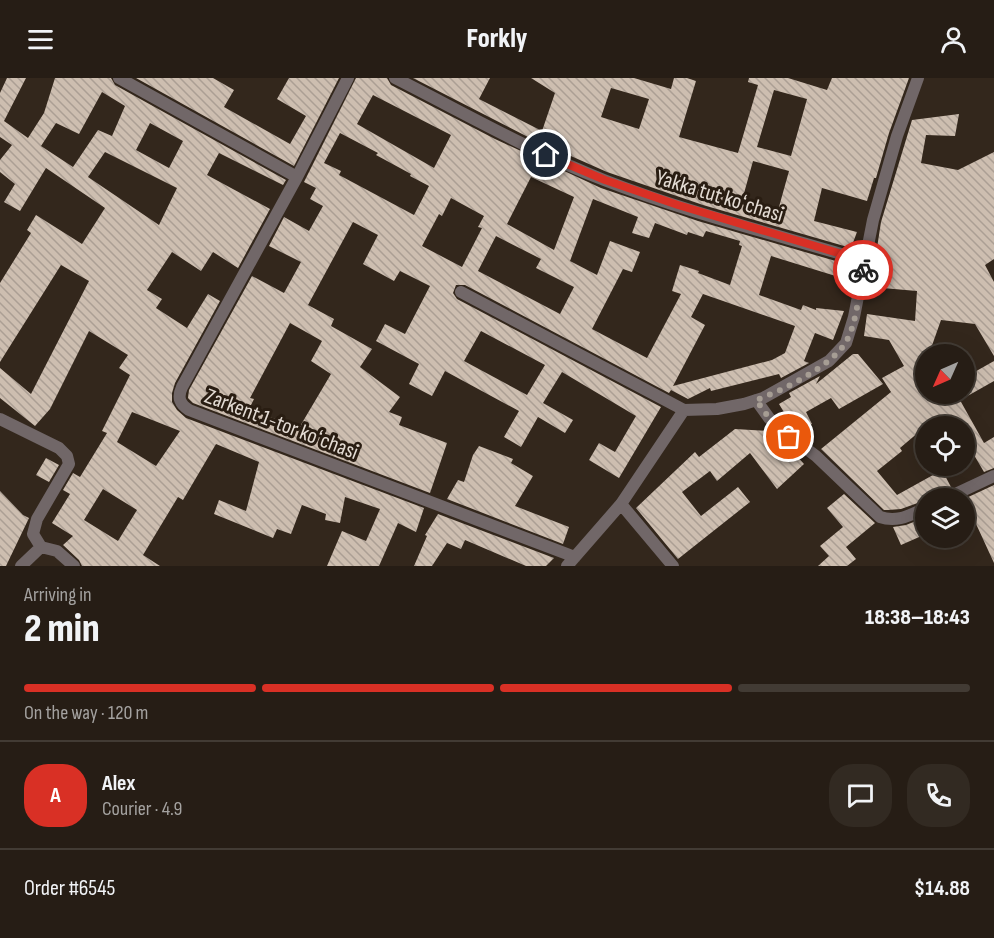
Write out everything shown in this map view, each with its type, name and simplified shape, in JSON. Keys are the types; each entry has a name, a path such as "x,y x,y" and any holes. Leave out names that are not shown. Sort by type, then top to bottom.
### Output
{"street":[{"path":"119,78 297,177 348,78"},
{"name":"Yakka tut koʻchasi","path":"395,78 546,155 605,180 678,205 865,261"},
{"path":"461,292 684,410 717,409 756,400 798,380 829,361 846,343 854,316 873,220 897,136 918,78"},
{"name":"Zarkent 1-tor koʻchasi","path":"297,177 182,387 179,394 182,405 189,410 571,562"},
{"path":"756,400 780,429 816,456 880,517 890,520 902,519 915,513"},
{"path":"571,562 621,504 684,410"},
{"path":"0,419 60,448 67,456 69,464 64,475 33,528 35,539 41,547 57,551 74,566"},
{"path":"968,488 994,476"},
{"path":"621,504 673,566"},
{"path":"21,566 41,547"}],"building":[{"path":"7,78 26,78 4,121 28,138 44,113 55,78 111,78 115,85 286,180 283,185 219,153 207,175 270,209 238,268 213,252 201,271 172,252 147,290 162,299 156,308 187,328 208,294 220,301 175,383 172,402 186,418 424,508 416,532 398,523 379,566 327,566 342,531 366,541 380,509 345,497 340,523 325,520 326,514 302,505 291,534 277,529 273,538 214,514 219,500 246,511 259,462 216,444 183,500 178,497 143,555 160,566 82,566 79,560 63,545 73,536 52,523 70,494 63,490 73,473 80,477 107,433 102,431 130,375 119,368 128,355 89,331 50,409 35,426 0,398 0,368 31,394 89,281 61,265 0,362 0,283 31,233 27,230 36,215 82,244 105,208 46,168 20,211 4,202 15,184 0,172 0,160 12,145 0,137 0,93","holes":["102,92 125,106 112,136 98,130 73,167 41,146 56,123 79,134","150,123 183,141 169,168 136,150","105,152 177,188 159,225 88,177","132,412 180,431 156,466 117,442","103,489 137,510 118,541 84,520"]},
{"path":"136,78 213,78 234,90 224,107 290,144 306,116 277,99 289,78 339,78 294,166"},
{"path":"356,78 387,78 391,85 495,139 601,188 698,221 846,264 842,278 771,256 759,295 801,310 803,305 816,310 816,308 844,311 833,340 815,333 804,361 809,363 781,378 779,374 711,391 710,388 688,399 671,390 669,393 465,285 456,285 453,293 457,299 661,407 619,478 589,460 599,443 615,452 636,416 562,372 543,403 573,420 565,433 538,417 521,447 504,437 519,411 445,371 432,396 409,384 419,364 376,341 385,324 405,334 430,286 400,271 394,281 363,264 378,235 353,222 308,305 334,319 331,326 372,349 360,367 400,397 389,412 402,417 399,425 447,443 430,493 193,403 188,398 189,390 252,276 284,293 301,262 269,246 284,217 309,231 323,206 310,199 316,188 304,182","holes":["373,95 451,135 434,168 357,124","340,133 378,153 376,155 429,186 414,215 339,175 341,171 324,163","531,177 574,197 554,250 507,224","451,198 484,216 478,227 482,228 462,267 422,246 439,214 442,216","593,199 638,217 632,233 649,238 655,223 687,235 688,232 703,237 706,231 740,241 739,245 742,246 730,285 680,265 672,291 681,294 647,358 592,329 623,269 632,272 640,252 610,241 597,275 570,261","496,236 541,259 536,268 574,287 560,314 478,271","703,294 795,326 785,353 772,360 673,386 705,325 691,317","290,323 322,341 311,361 331,374 299,428 249,409 254,399 250,398","481,331 545,365 527,395 464,361"]},
{"path":"413,78 490,78 479,99 542,131 555,93 531,78 634,78 671,89 674,78 687,78 696,81 679,137 738,153 758,85 748,82 749,78 788,78 827,90 832,78 909,78 867,201 822,188 814,221 857,232 851,248 703,205 607,172 528,137","holes":["611,88 649,99 639,129 601,117","774,90 807,99 791,156 757,147","753,161 789,171 777,214 741,204"]},
{"path":"959,114 955,136 926,135 921,163 958,170 994,152 994,259 985,265 994,282 994,356 975,324 941,320 933,344 915,344 915,404 962,404 969,416 915,416 915,435 900,448 902,451 877,471 897,495 931,476 945,476 951,487 915,488 915,504 901,509 884,510 821,449 891,392 882,378 904,366 889,340 864,336 867,314 915,321 917,291 871,287 881,222 912,120"},
{"path":"853,354 858,354 883,384 839,409 831,398 806,412 812,424 798,432 779,404 791,397 789,393 820,376 816,384"},
{"path":"994,361 994,381 975,392 975,372"},
{"path":"975,427 984,443 994,437 994,468 984,472 975,457"},
{"path":"735,429 770,431 785,443 804,464 777,489 750,453 717,481 710,471 682,492 701,516 738,487 750,502 678,559 636,508 695,452 699,457"},
{"path":"479,446 513,459 511,463 533,476 515,506 569,527 563,544 447,499 458,480 464,482 473,455"},
{"path":"46,458 59,465 49,482 36,475"},
{"path":"994,485 994,563 975,522 975,494"},
{"path":"0,491 23,515 29,518 6,566 0,566"},
{"path":"844,494 875,523 846,547 856,559 847,566 818,566 829,556 820,546 843,527 827,508"},
{"path":"438,514 554,558 546,566 526,566 465,540 461,549 447,543 432,566 414,566 427,536 425,535"},
{"path":"915,521 915,539 901,545 893,527"}],"way so far":[{"path":"789,437 769,418 756,400 798,380 829,361 846,343 863,270"}],"route":[{"path":"546,155 605,180 678,205 865,261 863,270"}]}
